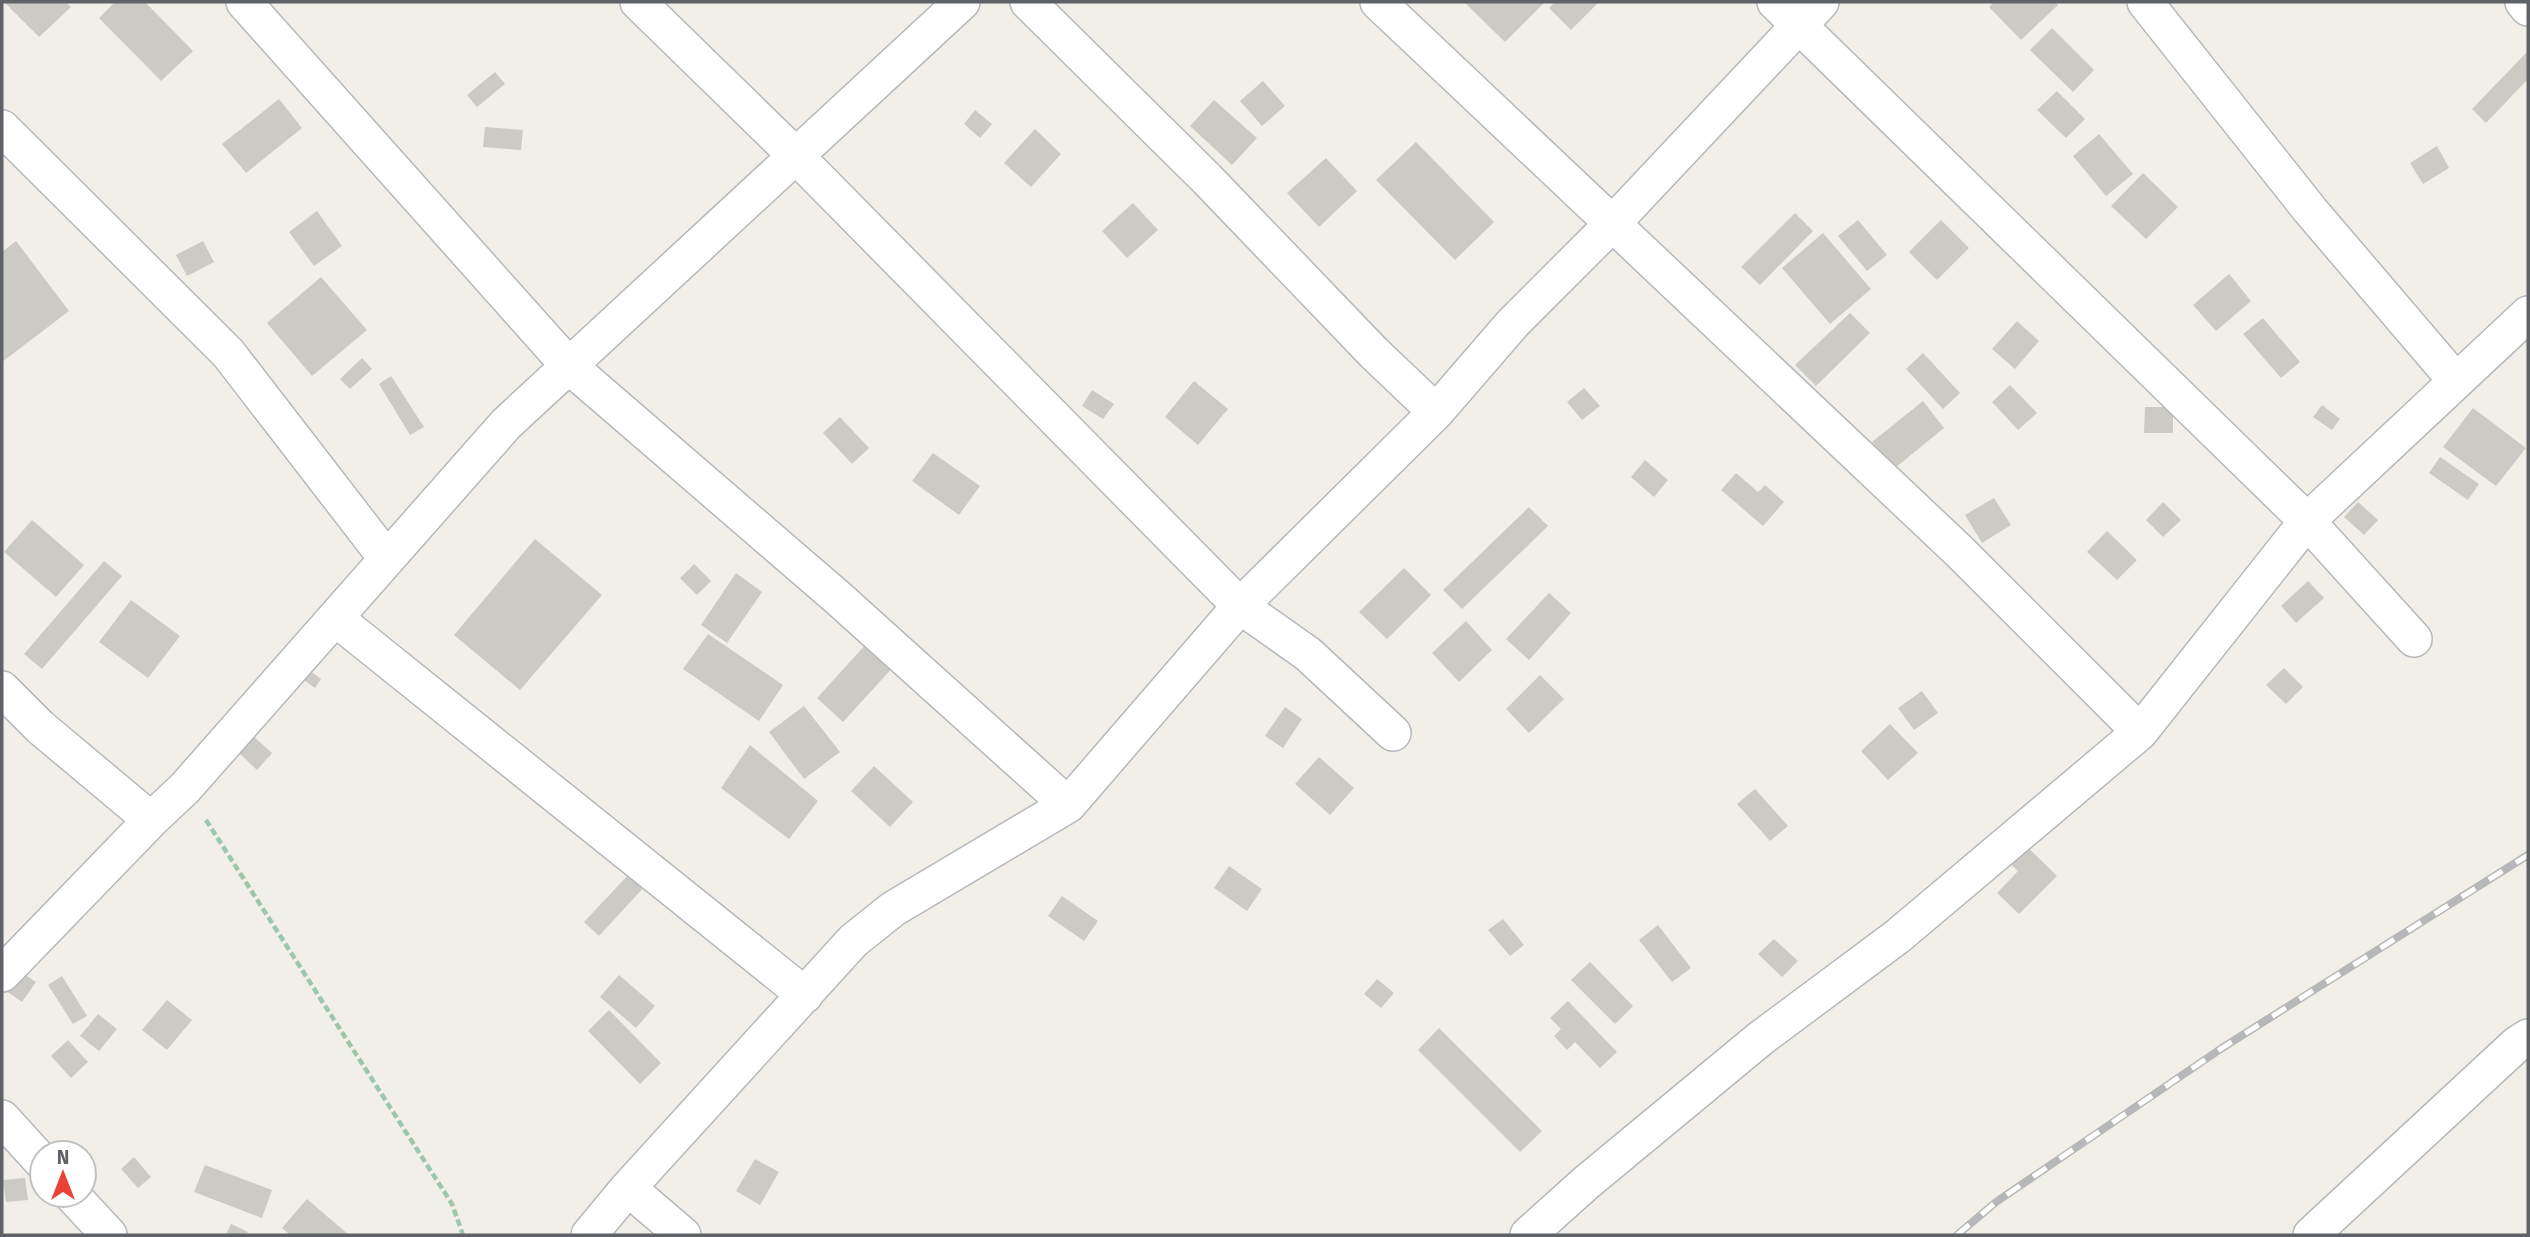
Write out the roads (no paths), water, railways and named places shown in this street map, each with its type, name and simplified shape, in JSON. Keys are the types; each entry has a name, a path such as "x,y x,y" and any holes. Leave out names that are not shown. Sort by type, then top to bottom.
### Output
{"street":[{"path":"244,2 569,366 837,597 1068,805"},
{"path":"638,2 796,156 1240,606 1308,654 1393,733"},
{"path":"2,974 185,788 506,424 962,2"},
{"path":"1028,2 1198,169 1374,353 1436,412"},
{"path":"1378,2 1960,552 2140,732"},
{"path":"2145,2 2310,210 2456,381"},
{"path":"2523,2 2528,8"},
{"path":"589,1235 628,1188 853,941 893,909 1068,805 1240,606 1436,412 1513,323 1612,224 1797,10 2307,521 2414,639"},
{"path":"2,128 228,353 387,559"},
{"path":"1528,1235 1587,1182 1761,1038 1898,936 2140,732 2307,521 2528,314"},
{"path":"335,618 805,995"},
{"path":"2,689 40,727 151,820"},
{"path":"2311,1235 2517,1044 2528,1037"},
{"path":"2,1118 28,1147"},
{"path":"628,1188 683,1235"},
{"path":"85,1209 109,1235"}],"railway":[{"path":"1957,1235 1996,1202 2222,1048 2528,855"}]}
